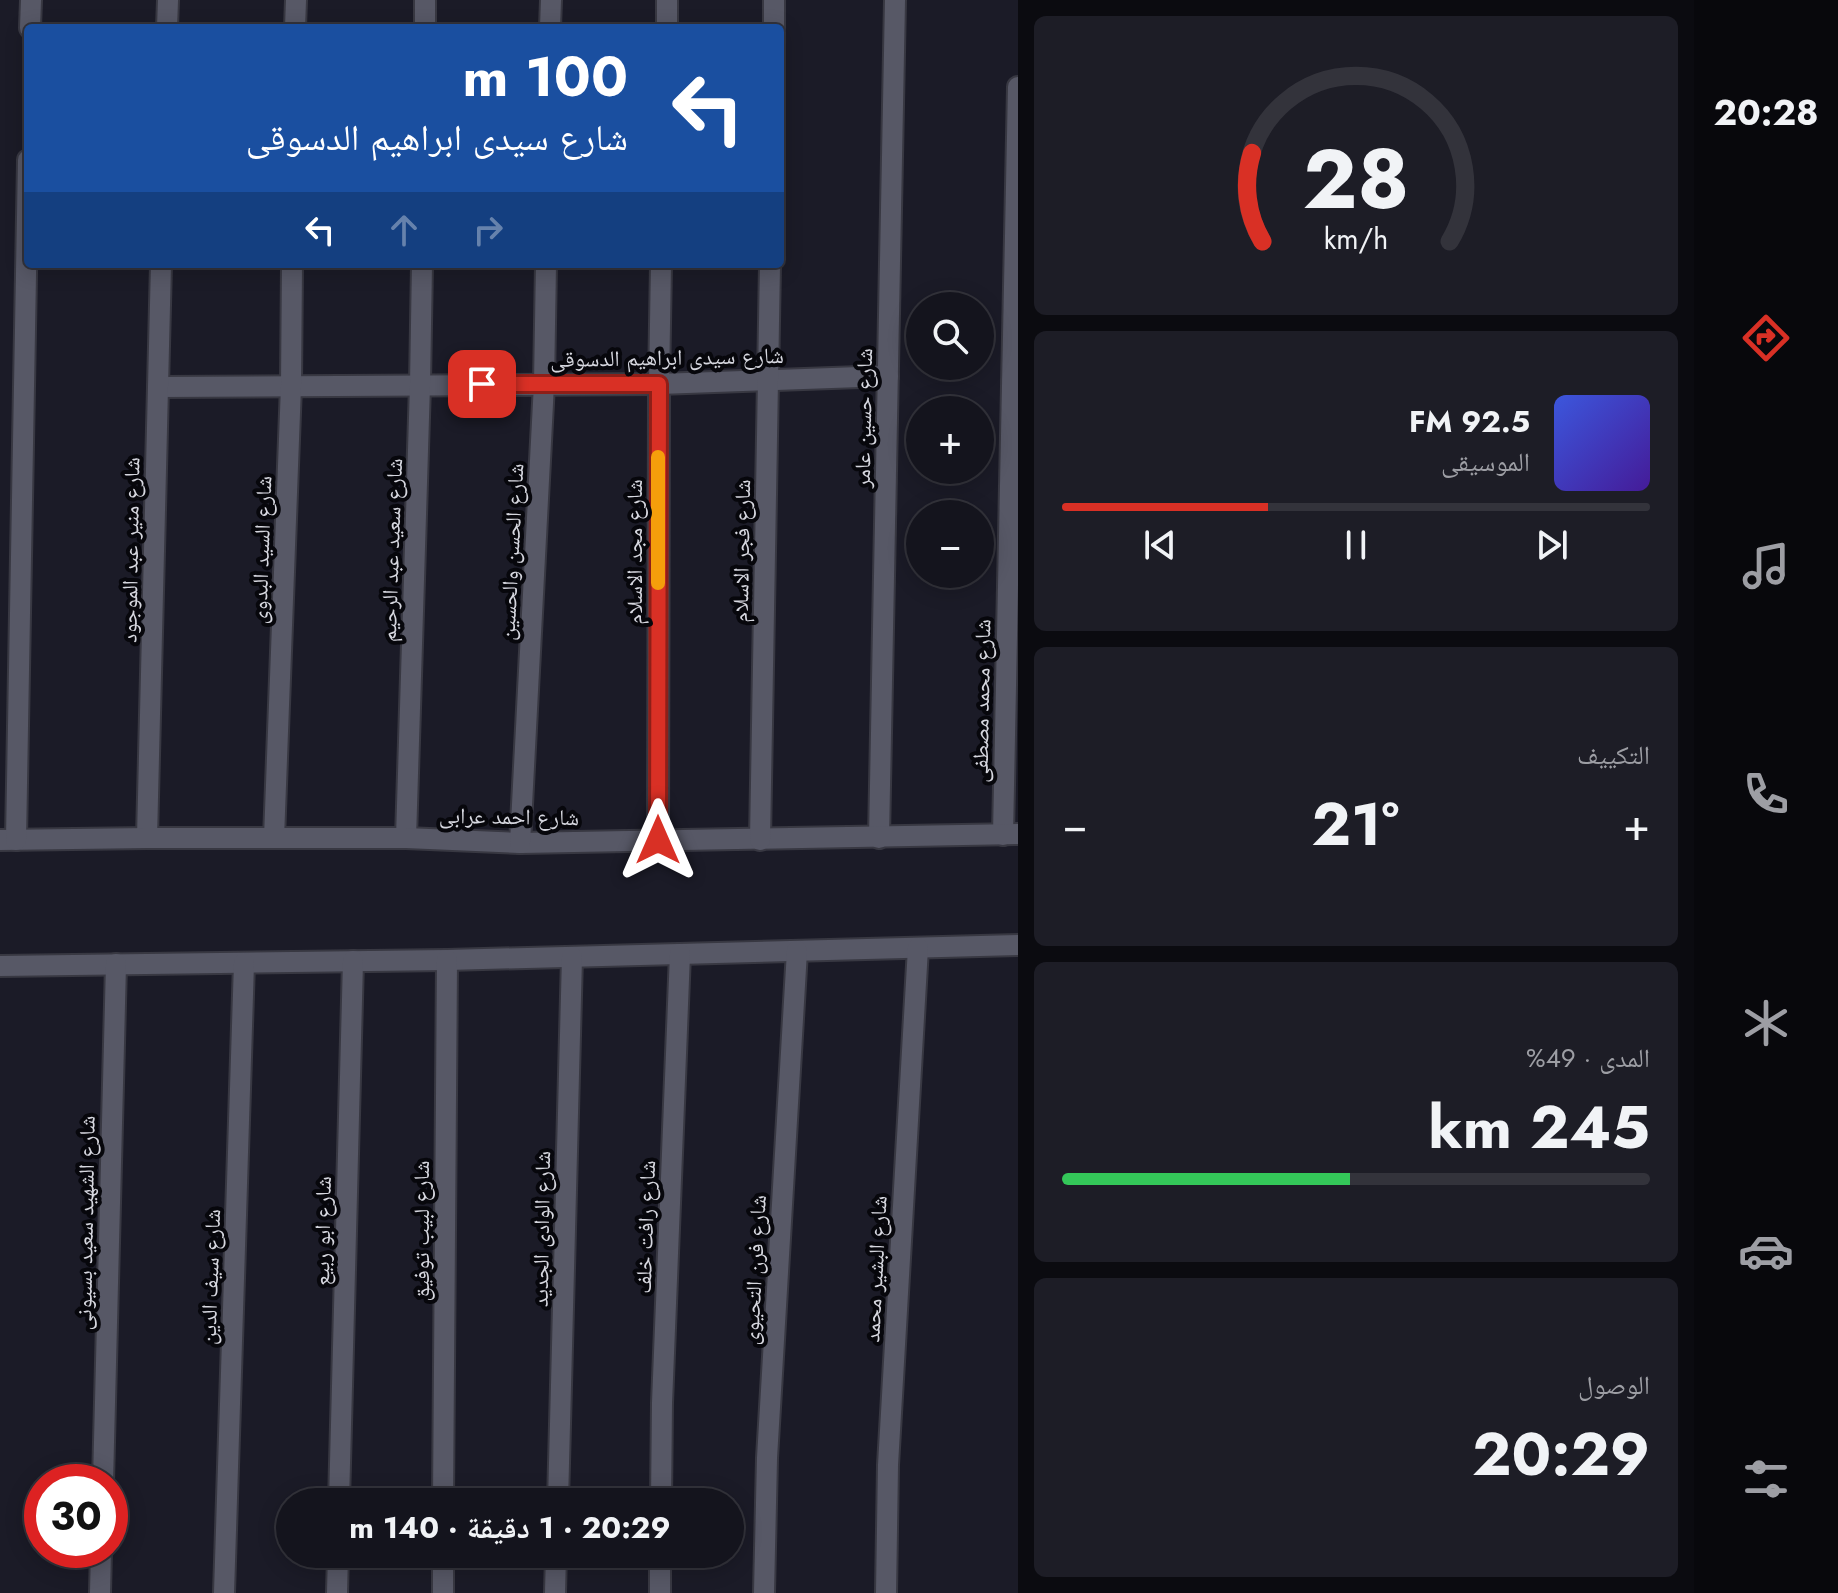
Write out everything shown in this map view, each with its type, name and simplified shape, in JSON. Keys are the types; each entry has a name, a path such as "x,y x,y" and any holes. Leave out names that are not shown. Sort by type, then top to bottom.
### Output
{"street":[{"path":"30,24 31,0"},
{"path":"167,24 168,0"},
{"path":"295,24 296,0"},
{"path":"425,0 425,24"},
{"path":"550,24 551,0"},
{"path":"667,0 667,24"},
{"path":"774,0 774,24"},
{"name":"شارع حسين عامر","path":"879,838 895,0"},
{"name":"شارع محمد مصطفى","path":"1010,835 1018,87"},
{"path":"8,840 10,640 24,267"},
{"name":"شارع منير عبد الموجود","path":"147,838 161,268"},
{"name":"شارع السيد البدوى","path":"274,838 291,386 292,268"},
{"name":"شارع سعيد عبد الرحيم","path":"406,838 422,268"},
{"name":"شارع الحسن والحسين","path":"520,843 544,384 546,268"},
{"name":"شارع مجد الاسلام","path":"658,840 661,268"},
{"name":"شارع فجر الاسلام","path":"760,840 770,268"},
{"name":"شارع سيدى ابراهيم الدسوقى","path":"158,387 659,384 888,376"},
{"name":"شارع احمد عرابى","path":"8,840 406,838 520,843 1010,835"},
{"path":"0,966 447,960 1018,945"},
{"name":"شارع البشير محمد","path":"886,1593 888,1465 918,948"},
{"name":"شارع فرن التحيوى","path":"764,1593 767,1458 797,951"},
{"name":"شارع رافت خلف","path":"661,1488 680,954"},
{"name":"شارع الوادى الجديد","path":"558,1488 572,957"},
{"name":"شارع لبيب توفيق","path":"443,1488 447,960"},
{"name":"شارع ابو ربيع","path":"339,1488 353,961"},
{"name":"شارع سيف الدين","path":"224,1593 244,963"},
{"name":"شارع الشهيد سعيد بسيونى","path":"103,1464 116,964"},
{"path":"100,1593 101,1568"},
{"path":"337,1593 338,1568"},
{"path":"443,1568 443,1593"},
{"path":"555,1593 556,1568"},
{"path":"660,1568 660,1593"}],"slow traffic":[{"path":"658,457 658,583"}],"route":[{"path":"482,384 659,384 658,840"}]}
